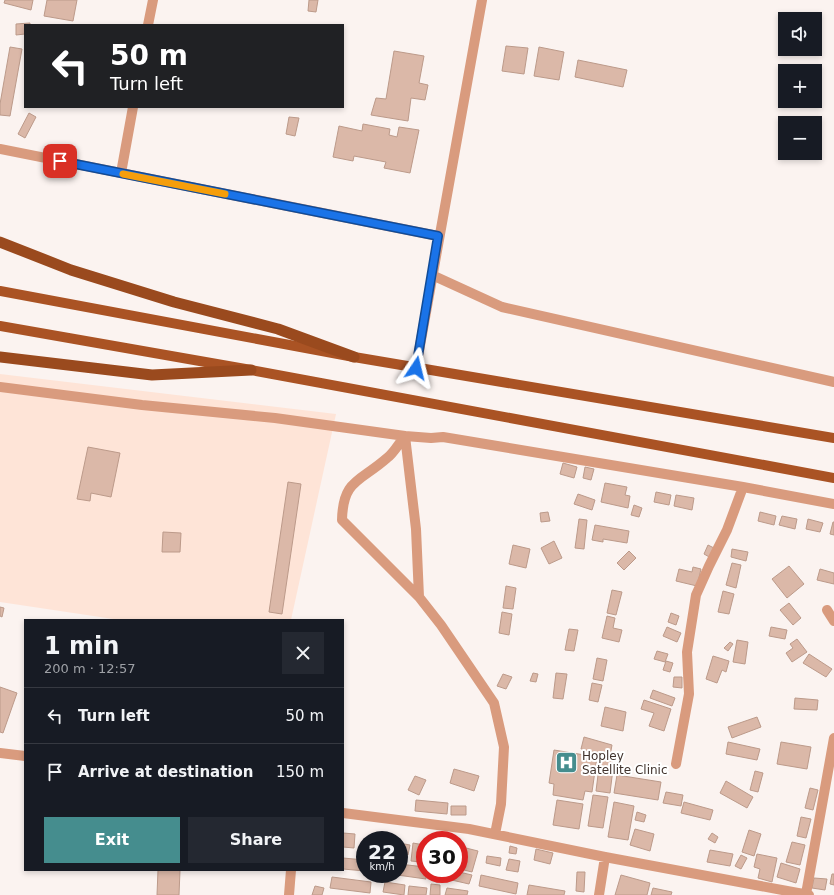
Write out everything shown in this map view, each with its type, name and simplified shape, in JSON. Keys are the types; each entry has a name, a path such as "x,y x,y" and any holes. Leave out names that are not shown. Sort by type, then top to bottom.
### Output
{"highway":[{"path":"0,242 71,270 174,302 278,328 354,357"},
{"path":"0,357 152,375 251,370"}],"main road":[{"path":"0,291 416,368 834,438"},
{"path":"0,326 251,370 834,478"}],"street":[{"path":"148,24 153,0"},
{"path":"416,368 438,236 482,0"},
{"path":"121,173 133,108"},
{"path":"0,150 438,236"},
{"path":"432,275 502,306 834,382"},
{"path":"0,387 142,405 275,418 405,436 443,437 743,487 834,504"},
{"path":"405,436 388,458 364,475 347,491 342,503 342,520 419,597 441,624 494,703 504,747 501,804 495,834"},
{"path":"405,436 416,529 419,597"},
{"path":"676,764 690,694 687,652 696,595 727,530 743,487"},
{"path":"827,610 834,621"},
{"path":"344,813 469,829 604,857 807,895 834,738"},
{"path":"0,754 24,756"},
{"path":"599,895 604,857"},
{"path":"288,895 291,871"}],"shaded area":[{"path":"0,374 336,414 291,619 113,619 0,602"}],"building":[{"path":"5,0 33,0 31,10 4,3"},
{"path":"47,0 77,0 73,21 44,16"},
{"path":"309,0 318,0 316,12 308,11"},
{"path":"30,23 24,24 24,34 16,35 16,24"},
{"path":"506,46 528,48 524,74 502,71"},
{"path":"10,47 22,49 10,116 0,115 0,104"},
{"path":"539,47 564,52 559,80 534,76"},
{"path":"394,51 424,56 419,83 428,85 425,100 411,98 408,121 371,115 376,98 386,99"},
{"path":"578,60 627,70 623,87 575,77"},
{"path":"29,113 36,117 25,138 18,134"},
{"path":"289,117 299,118 295,136 286,134"},
{"path":"363,124 390,129 389,135 397,137 399,127 419,130 410,173 384,168 386,162 354,156 353,161 333,157 339,126 362,131"},
{"path":"88,447 120,453 111,497 91,493 90,501 77,499"},
{"path":"563,463 577,467 574,478 560,474"},
{"path":"585,467 594,469 591,480 583,478"},
{"path":"288,482 301,484 282,614 269,612"},
{"path":"605,483 627,487 625,495 630,496 628,508 601,502"},
{"path":"656,492 671,495 669,505 654,502"},
{"path":"578,494 595,500 592,510 574,504"},
{"path":"676,495 694,498 692,510 674,506"},
{"path":"634,505 642,508 639,517 631,515"},
{"path":"548,512 550,521 541,522 540,513"},
{"path":"760,512 776,516 774,525 758,521"},
{"path":"782,516 797,519 795,529 779,525"},
{"path":"579,519 587,520 584,549 575,548"},
{"path":"808,519 823,523 820,532 806,529"},
{"path":"834,522 834,535 830,534"},
{"path":"595,525 629,531 627,543 603,539 603,542 592,540"},
{"path":"163,532 181,533 180,552 162,552"},
{"path":"554,541 562,558 549,564 541,548"},
{"path":"513,545 530,549 526,568 509,564"},
{"path":"708,545 716,549 711,558 704,554"},
{"path":"732,549 748,552 746,561 731,557"},
{"path":"629,551 636,558 624,570 617,563"},
{"path":"732,563 741,565 736,588 726,585"},
{"path":"789,566 804,584 787,598 772,579"},
{"path":"693,567 701,569 697,586 676,581 679,569 692,572"},
{"path":"820,569 834,573 834,584 817,580"},
{"path":"506,586 516,588 513,609 503,608"},
{"path":"612,590 622,592 616,615 607,613"},
{"path":"723,591 734,594 729,614 718,612"},
{"path":"789,603 801,618 793,625 780,610"},
{"path":"0,607 4,608 2,617 0,616"},
{"path":"502,612 512,614 509,635 499,633"},
{"path":"671,613 679,616 676,625 668,622"},
{"path":"607,616 615,618 613,628 622,630 619,642 602,638"},
{"path":"667,627 681,633 677,642 663,636"},
{"path":"771,627 787,630 785,639 769,636"},
{"path":"569,629 578,630 574,651 565,650"},
{"path":"797,639 807,652 792,662 786,653 793,648 790,644"},
{"path":"737,640 748,642 745,664 733,662"},
{"path":"730,642 733,644 728,651 724,648"},
{"path":"657,651 668,654 665,662 654,659"},
{"path":"809,654 832,669 826,677 803,663"},
{"path":"713,656 729,661 726,672 722,670 717,683 706,679"},
{"path":"597,658 607,660 603,681 593,679"},
{"path":"666,661 673,663 670,672 663,670"},
{"path":"533,673 538,674 536,682 530,681"},
{"path":"556,673 567,674 563,699 553,698"},
{"path":"503,674 512,677 506,689 497,686"},
{"path":"674,677 682,677 682,688 673,687"},
{"path":"592,683 602,685 598,702 589,700"},
{"path":"0,687 17,693 3,733 0,732"},
{"path":"653,690 675,698 672,706 650,698"},
{"path":"795,698 818,700 817,710 794,709"},
{"path":"644,700 671,709 664,731 649,726 654,713 641,709"},
{"path":"605,707 626,712 623,731 601,726"},
{"path":"757,717 761,727 732,738 728,727"},
{"path":"584,737 612,745 610,756 581,749"},
{"path":"728,742 760,749 757,760 726,754"},
{"path":"781,742 811,747 807,769 777,764"},
{"path":"554,750 597,757 592,792 585,791 583,800 553,795 554,784 549,783"},
{"path":"600,759 614,761 610,793 596,791"},
{"path":"454,769 479,776 474,791 450,783"},
{"path":"755,771 763,773 758,792 750,790"},
{"path":"617,775 661,782 658,800 614,793"},
{"path":"415,776 426,780 419,795 408,790"},
{"path":"726,781 753,797 747,808 720,793"},
{"path":"810,788 818,790 813,810 805,808"},
{"path":"666,792 683,795 681,806 663,803"},
{"path":"593,795 608,797 603,828 588,826"},
{"path":"416,800 448,803 447,814 415,811"},
{"path":"557,800 583,804 579,829 553,825"},
{"path":"614,802 634,806 628,840 608,837"},
{"path":"684,802 713,810 710,820 681,813"},
{"path":"451,806 466,806 466,815 451,815"},
{"path":"637,812 646,815 644,822 635,820"},
{"path":"801,817 811,819 806,838 797,836"},
{"path":"635,829 654,834 650,851 630,845"},
{"path":"749,830 761,834 754,856 742,852"},
{"path":"344,833 355,834 354,848 344,847"},
{"path":"712,833 718,837 715,843 708,839"},
{"path":"792,842 805,845 800,865 786,862"},
{"path":"413,843 416,844 416,862 411,861"},
{"path":"408,845 410,845 408,855"},
{"path":"510,846 517,848 516,854 509,853"},
{"path":"468,848 478,851 472,872 468,871"},
{"path":"536,849 553,853 550,864 534,860"},
{"path":"710,850 733,854 730,866 707,862"},
{"path":"757,854 777,858 772,882 758,878 760,869 754,867"},
{"path":"741,855 747,858 741,869 735,866"},
{"path":"487,856 501,858 500,866 486,863"},
{"path":"344,858 356,859 356,870 344,869"},
{"path":"509,859 520,861 518,872 506,870"},
{"path":"781,863 800,869 796,883 777,877"},
{"path":"408,865 416,866 416,878 408,876"},
{"path":"158,871 180,871 179,895 157,895"},
{"path":"577,872 585,872 584,892 576,891"},
{"path":"468,874 472,875 469,884 465,883 468,883"},
{"path":"832,874 834,874 834,885 830,884"},
{"path":"481,875 518,883 516,894 479,886"},
{"path":"621,875 650,883 647,895 615,895"},
{"path":"332,877 356,880 356,883 371,883 370,893 330,888"},
{"path":"814,878 827,879 825,890 812,888"},
{"path":"385,883 405,885 404,895 383,892"},
{"path":"431,884 440,885 440,895 430,895"},
{"path":"529,885 565,891 564,895 527,895"},
{"path":"315,886 324,888 322,895 312,895"},
{"path":"409,886 427,888 426,895 408,895"},
{"path":"447,888 468,891 467,895 445,895"},
{"path":"653,888 672,892 671,895 651,895"}],"slow traffic":[{"path":"123,174 225,194"}],"place":[{"name":"Hopley Satellite Clinic","path":"567,763"}],"route":[{"path":"60,161 438,236 416,368"}]}
